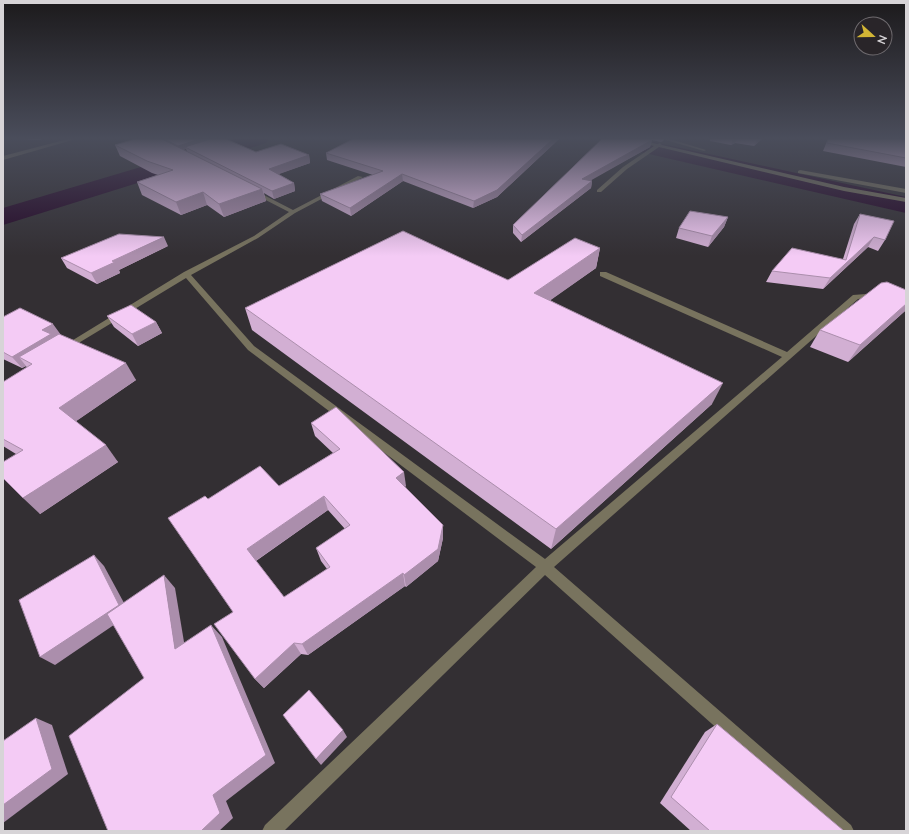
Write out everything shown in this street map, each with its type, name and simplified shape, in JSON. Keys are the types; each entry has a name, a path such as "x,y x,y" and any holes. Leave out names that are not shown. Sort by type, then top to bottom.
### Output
{"street":[{"path":"58,351 187,274 256,237 292,212 358,178"},
{"path":"598,191 614,178"},
{"path":"797,178 844,189 906,200"},
{"path":"833,178 906,191"},
{"path":"251,190 292,212"},
{"path":"187,274 250,348 545,567 845,831"},
{"path":"603,274 788,356"},
{"path":"271,831 545,567 856,297 876,295 889,297"}],"building":[{"path":"149,178 240,178 262,189 219,204 203,192 176,202 137,182"},
{"path":"246,178 285,178 294,183 272,191"},
{"path":"364,178 396,178 350,208 320,194"},
{"path":"412,178 510,178 497,190 474,201"},
{"path":"562,178 584,178 582,179 592,181 522,235 513,225"},
{"path":"690,211 728,217 712,236 679,228"},
{"path":"860,214 894,221 885,240 874,237 830,278 772,271 792,248 846,260"},
{"path":"403,231 508,280 575,238 600,248 534,293 723,383 556,529 245,308"},
{"path":"119,234 164,237 112,261 115,262 91,273 61,258"},
{"path":"887,282 906,290 906,304 860,345 820,330 881,283"},
{"path":"131,305 156,322 132,334 107,316"},
{"path":"20,308 53,324 42,330 51,334 12,357 3,352 3,317"},
{"path":"59,334 126,363 59,408 106,445 23,498 3,478 3,462 23,450 3,439 3,382 32,364 19,357"},
{"path":"336,407 404,472 396,478 443,525 438,549 404,575 403,573 302,644 294,643 255,679 214,624 233,612 168,518 205,496 208,499 260,466 279,486 340,449 311,423","holes":["324,496 350,525 316,548 330,567 284,597 247,549"]},
{"path":"94,555 119,605 40,657 19,600"},
{"path":"164,575 175,649 211,625 266,755 213,795 220,813 201,831 108,831 69,736 144,678 107,614"},
{"path":"309,690 343,730 316,759 283,715"},
{"path":"36,718 52,769 3,805 3,741"},
{"path":"717,724 844,831 710,831 671,797"}],"waterway":[{"path":"3,217 129,178"},
{"path":"785,178 906,205"}]}
